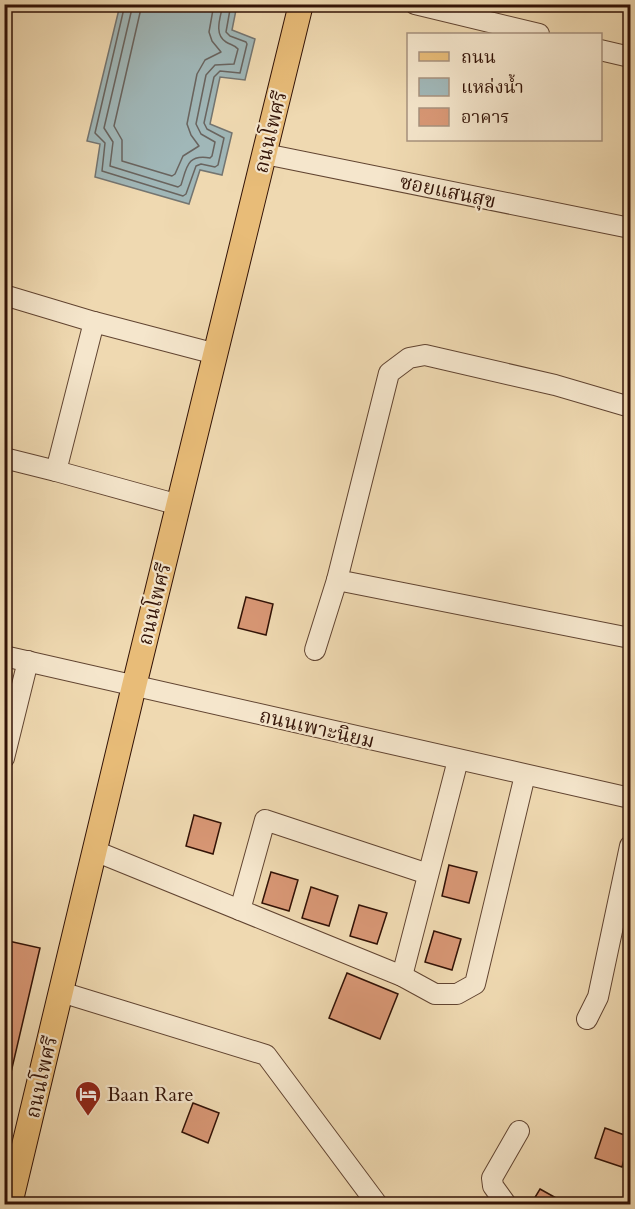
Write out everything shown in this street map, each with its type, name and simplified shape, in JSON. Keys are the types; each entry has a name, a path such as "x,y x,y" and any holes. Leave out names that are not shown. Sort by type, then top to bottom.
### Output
{"main road":[{"name":"ถนนโพศรี","path":"10,1204 301,4"}],"street":[{"path":"415,4 534,33"},
{"path":"602,50 630,57"},
{"name":"ซอยแสนสุข","path":"265,154 630,228"},
{"path":"4,296 216,354"},
{"path":"56,471 94,322"},
{"path":"315,650 337,580 389,374 409,358 425,355 555,385 630,407"},
{"path":"4,458 179,505"},
{"path":"337,580 630,638"},
{"name":"ถนนเพาะนิยม","path":"4,656 630,798"},
{"path":"4,758 28,661"},
{"path":"402,976 458,760"},
{"path":"95,851 402,976 435,994 457,994 475,984 525,775"},
{"path":"240,910 265,820 428,874"},
{"path":"587,1018 598,997 630,846"},
{"path":"61,992 266,1055 377,1204"},
{"path":"506,1204 493,1186 492,1178 519,1131"}],"water":[{"path":"120,5 237,5 232,30 255,39 245,80 220,77 210,124 232,133 222,175 200,170 189,204 95,177 100,144 87,141"}],"building":[{"path":"246,597 273,604 266,635 238,628"},
{"path":"194,815 221,823 213,854 186,846"},
{"path":"449,865 477,872 469,903 442,896"},
{"path":"271,872 298,880 289,911 262,903"},
{"path":"311,887 338,896 329,926 302,918"},
{"path":"359,905 387,913 377,944 350,936"},
{"path":"434,931 461,939 452,970 425,962"},
{"path":"4,940 40,948 6,1094 4,1093"},
{"path":"347,973 398,994 380,1039 329,1018"},
{"path":"193,1103 219,1113 208,1143 182,1132"},
{"path":"605,1128 630,1137 622,1167 595,1158"},
{"path":"540,1189 565,1203 531,1204"}],"place":[{"name":"Baan Rare","path":"88,1117"}]}
